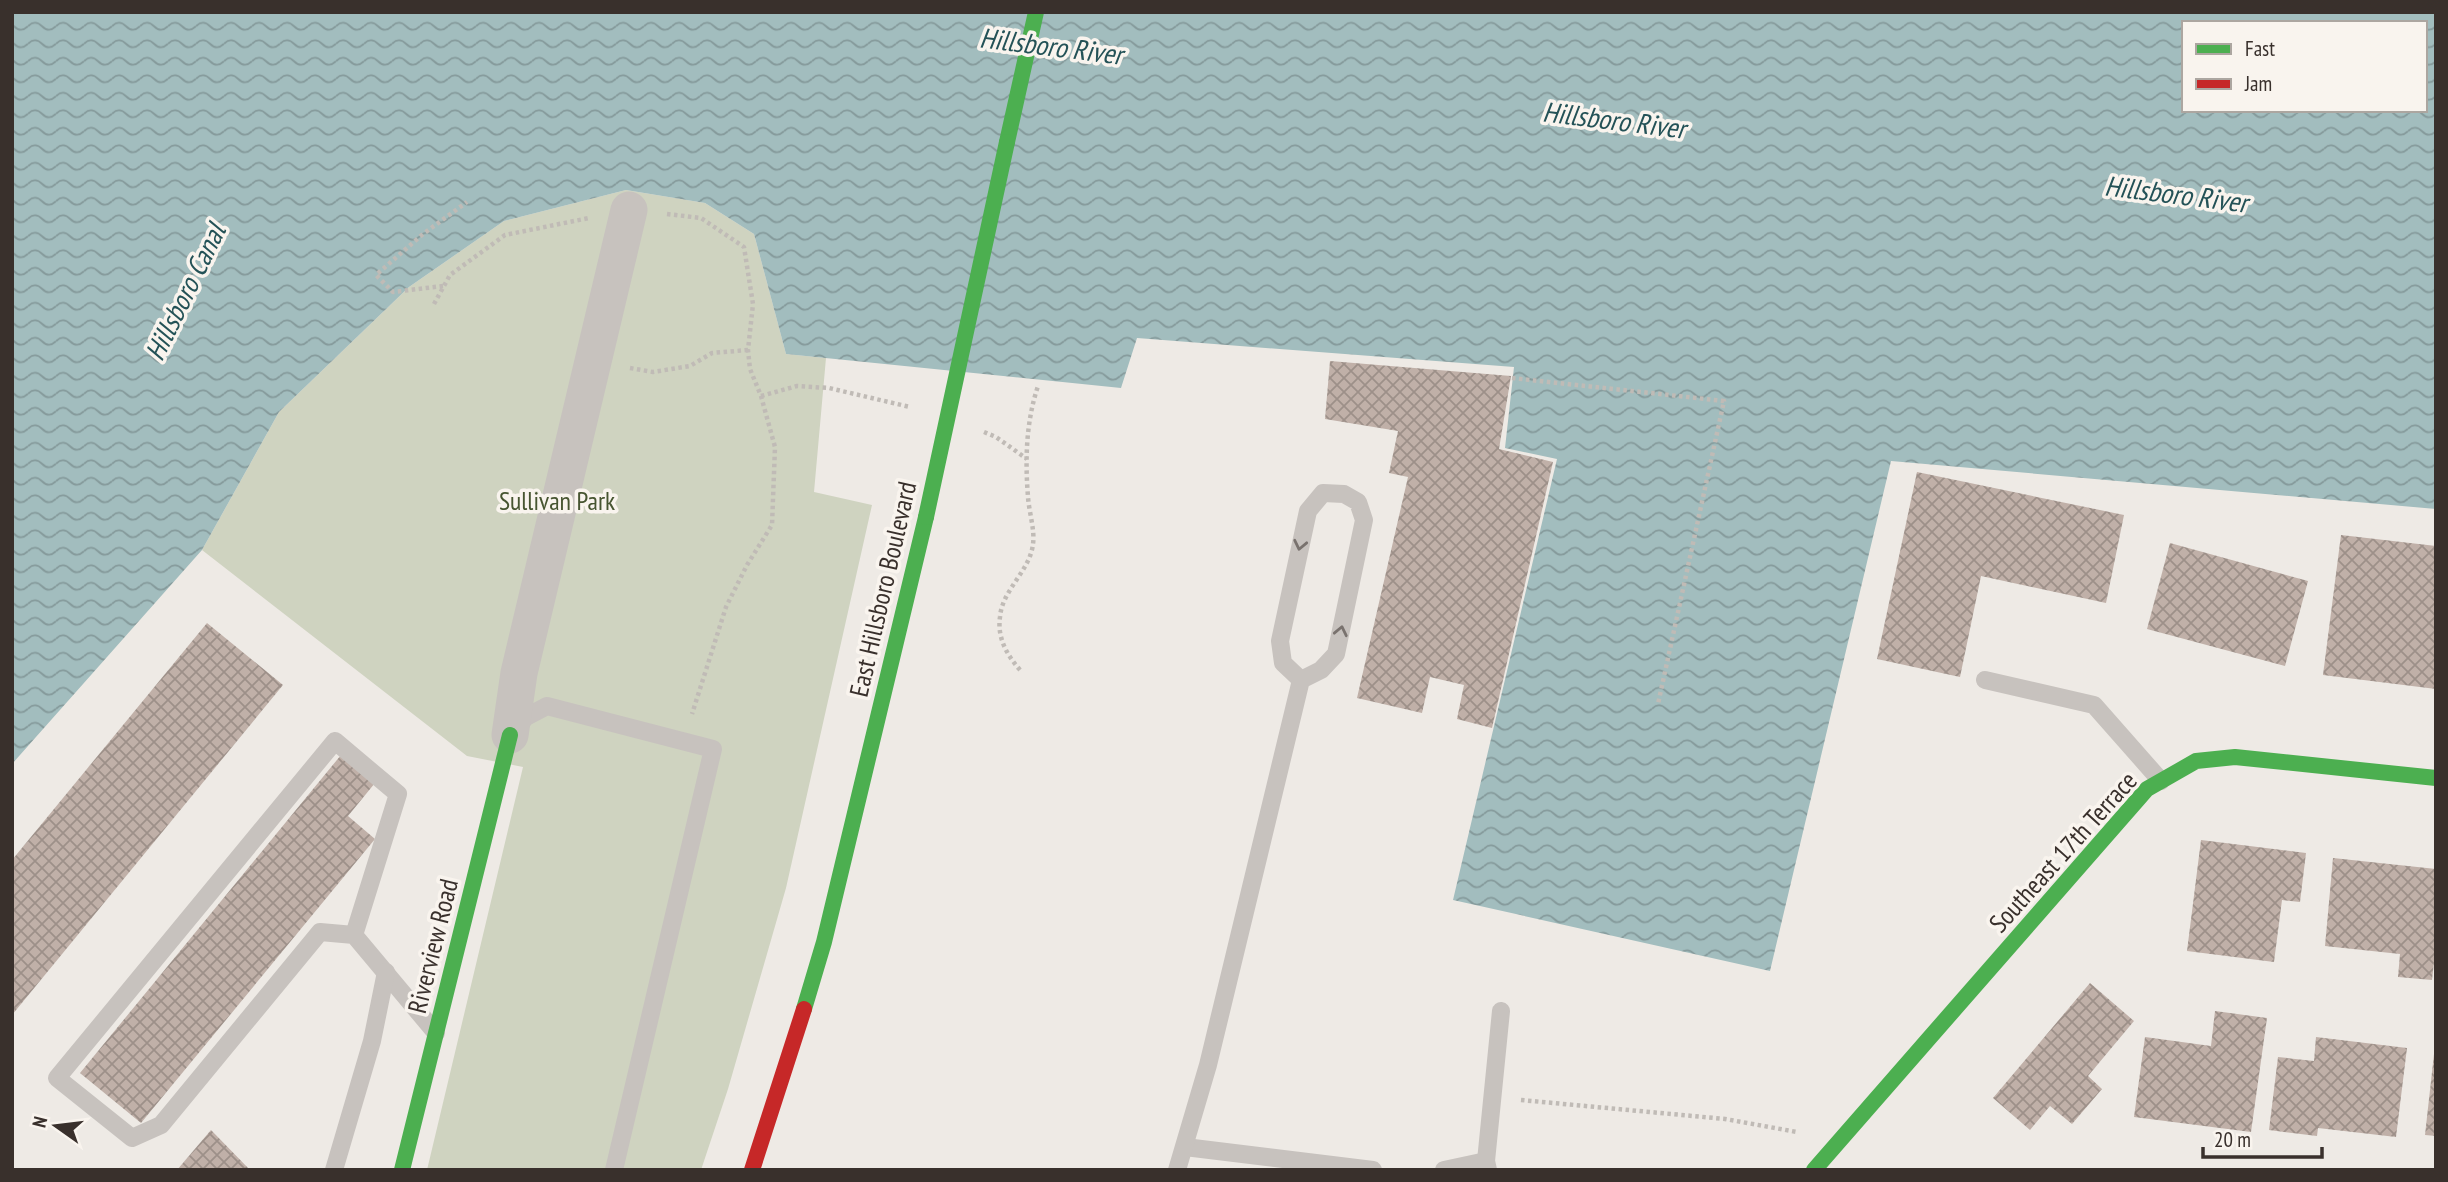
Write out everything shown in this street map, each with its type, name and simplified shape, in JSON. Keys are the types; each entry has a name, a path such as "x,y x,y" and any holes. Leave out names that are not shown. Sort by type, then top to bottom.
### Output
{"street":[{"name":"East Hillsboro Boulevard","path":"752,1170 824,942 926,517 1036,12"},
{"path":"510,735 519,673 629,210"},
{"name":"Riverview Road","path":"402,1170 510,735"},
{"name":"Southeast 17th Terrace","path":"1828,1162 2147,789 2196,761 2235,757 2436,778"}],"lane":[{"path":"1177,1170 1208,1065 1301,680 1321,670 1336,654 1364,520 1358,502 1344,494 1323,493 1308,511 1280,641 1283,663 1301,680"},
{"path":"1985,680 2094,705 2161,781"},
{"path":"510,735 526,717 547,706 713,749 614,1170"},
{"path":"355,935 398,794 335,741 57,1078 132,1138 161,1125 320,932 355,935 436,1033"},
{"path":"334,1170 372,1041 386,972"},
{"path":"1444,1170 1487,1165 1501,1010"},
{"path":"1185,1147 1265,1163 1373,1170"}],"path":[{"path":"443,286 393,292 376,275 423,234 467,202"},
{"path":"434,304 450,275 505,235 629,210 701,218 744,247 753,304 748,350 750,369 761,396 775,447 772,525 747,565 726,607 683,741"},
{"path":"593,361 653,372 690,366 712,353 748,350"},
{"path":"1512,378 1724,401 1658,704"},
{"path":"761,396 797,386 829,388 918,408"},
{"path":"1020,670 1007,655 999,616 1004,601 1028,562 1034,544 1028,496 1027,433 1038,386"},
{"path":"975,428 996,437 1028,460"},
{"path":"1493,1098 1725,1119 1828,1162"}],"green space":[{"name":"Sullivan Park","path":"626,190 705,203 754,234 786,354 826,358 814,492 872,505 786,888 728,1089 701,1170 427,1170 523,767 467,756 202,550 279,412 409,287 504,221"}],"water":[{"path":"12,12 2436,12 2436,509 1891,461 1770,971 1453,900 1557,459 1505,448 1514,367 1137,338 1121,388 786,354 754,234 705,203 626,190 504,221 409,287 279,412 202,550 12,764"}],"building":[{"path":"1330,361 1511,376 1499,449 1553,462 1492,728 1457,719 1464,685 1430,677 1422,713 1357,698 1408,477 1389,473 1398,431 1325,419"},
{"path":"1917,472 2124,515 2106,603 1981,576 1960,677 1877,659"},
{"path":"2341,535 2436,546 2436,689 2323,675"},
{"path":"2170,543 2308,581 2285,666 2147,629"},
{"path":"207,623 283,685 12,1015 12,860"},
{"path":"341,755 375,783 348,816 375,839 141,1123 80,1073"},
{"path":"2201,840 2306,853 2300,902 2282,900 2274,962 2187,951"},
{"path":"2333,858 2436,869 2436,945 2432,980 2398,977 2400,954 2325,946"},
{"path":"2090,983 2134,1021 2088,1076 2102,1089 2072,1124 2050,1106 2030,1130 1993,1098"},
{"path":"2215,1011 2267,1018 2251,1132 2134,1117 2145,1037 2211,1046"},
{"path":"2316,1037 2407,1048 2396,1137 2318,1128 2317,1136 2269,1130 2278,1057 2314,1061"},
{"path":"2436,1054 2436,1136 2425,1135"},
{"path":"211,1130 250,1170 177,1170"}],"traffic: fast":[{"path":"1007,142 1036,12"},
{"path":"926,517 1007,142"},
{"path":"804,1009 824,942 926,517"},
{"path":"402,1170 510,735"},
{"path":"1814,1170 2147,789 2196,761 2235,757 2436,778"}],"traffic: jam":[{"path":"752,1170 804,1009"}],"water label":[{"name":"Hillsboro River","path":"1051,46"},
{"name":"Hillsboro River","path":"1614,120"},
{"name":"Hillsboro River","path":"2176,194"},
{"name":"Hillsboro Canal","path":"185,292"}]}
